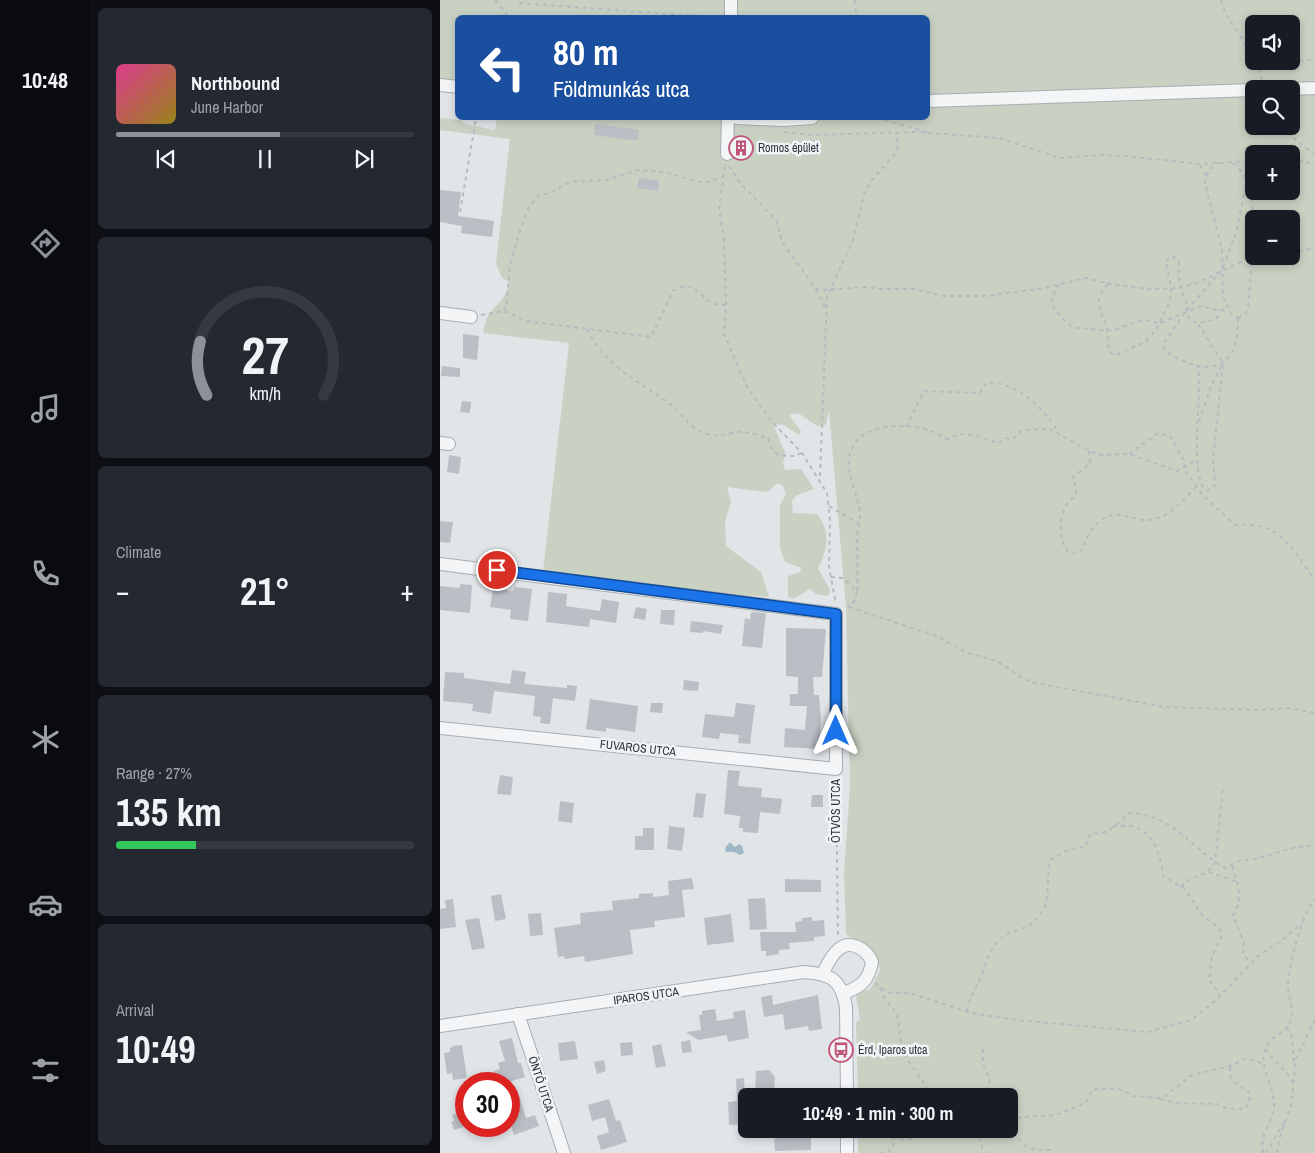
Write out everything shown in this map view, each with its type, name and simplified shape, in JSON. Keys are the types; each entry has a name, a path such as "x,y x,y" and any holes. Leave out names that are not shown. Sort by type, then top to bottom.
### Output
{"street":[{"path":"731,0 731,15"},
{"path":"440,85 455,87"},
{"path":"1300,89 1315,88"},
{"path":"930,101 1245,90"},
{"path":"727,158 728,120"},
{"path":"440,313 471,317"},
{"path":"440,564 836,612"},
{"name":"ÖTVÖS UTCA","path":"836,612 836,770"},
{"name":"FUVAROS UTCA","path":"440,728 836,770"},
{"path":"844,993 859,988 866,981 872,962 869,954 861,948 850,945 839,948 828,962 823,973 832,978 844,993 846,1007 847,1088"},
{"name":"IPAROS UTCA","path":"440,1026 804,972 823,973"},
{"name":"ÖNTŐ UTCA","path":"518,1014 564,1153"},
{"path":"847,1138 847,1153"}],"path":[{"path":"495,0 508,15"},
{"path":"855,0 856,15"},
{"path":"1222,0 1226,14 1245,44"},
{"path":"519,3 684,15"},
{"path":"1300,61 1315,59"},
{"path":"460,212 476,120"},
{"path":"884,120 933,134"},
{"path":"776,130 785,133 810,135 896,133 999,138 1060,158 1101,155 1200,164 1221,161 1245,161"},
{"path":"820,478 826,338 825,308 831,289 853,240 864,195 871,181 896,153 898,146 896,133"},
{"path":"1290,135 1315,155"},
{"path":"727,158 719,208 724,239 723,281 726,305 724,334 740,374 773,423 802,453 820,478 827,493 831,577 836,612 849,607 854,601 857,591 859,524 857,496 850,479 849,457 857,441 872,428 921,428 949,439 962,433 987,438 999,443 1005,438 1014,439 1022,430 1050,429 1089,451 1102,455 1129,454 1177,471 1184,469 1196,460"},
{"path":"727,158 741,184 777,222 782,242 816,289 825,308"},
{"path":"1221,161 1210,169 1206,176 1205,184 1222,249 1223,297 1232,315 1238,318"},
{"path":"1232,162 1242,170 1245,175"},
{"path":"1300,162 1315,164"},
{"path":"1200,164 1206,176"},
{"path":"504,310 507,302 510,265 520,230 528,209 538,196 552,192 570,182 606,180 638,170 664,172 704,182 723,177"},
{"path":"1224,363 1212,368 1198,366 1165,351 1164,344 1186,311 1222,270 1236,233 1245,189"},
{"path":"1300,251 1315,248"},
{"path":"1108,284 1100,293 1098,300 1107,330 1108,349 1110,353 1116,355 1145,342 1158,324 1170,300 1171,288 1166,261 1169,257 1173,256 1179,263 1179,288 1186,304 1186,311 1192,320 1198,324 1224,363 1213,460 1215,485 1212,489 1206,490 1201,486 1196,460 1199,422 1198,395 1201,378 1198,366"},
{"path":"816,289 864,287 914,289 944,296 984,296 1040,290 1086,278 1108,284 1150,289 1179,288 1197,283 1245,260"},
{"path":"1238,318 1246,313 1248,307 1251,265"},
{"path":"1062,283 1056,288 1051,302 1071,327 1112,330 1139,320 1152,320 1158,324"},
{"path":"471,317 504,310 527,321 651,337 673,291 680,286 689,285 698,291 708,302 718,306 726,305"},
{"path":"1158,324 1201,306 1219,311 1228,309"},
{"path":"1198,324 1204,324 1217,318 1219,311"},
{"path":"1199,422 1212,384 1233,349 1239,331 1238,318"},
{"path":"587,329 594,342 617,367 638,385 676,409 690,426 709,435 722,436 739,432 768,438 772,449 778,455 794,456 802,453"},
{"path":"906,427 924,391 980,393 987,382 1008,386 1038,405 1047,414 1058,432"},
{"path":"1129,454 1158,433 1170,436 1185,462 1184,469 1197,486 1235,525 1253,523 1280,534 1315,580"},
{"path":"1089,451 1090,464 1073,477 1077,490 1075,496 1067,504 1062,519 1061,537 1066,551 1071,554 1080,552 1092,527 1105,518 1117,515 1147,520 1160,517 1174,510 1197,486"},
{"path":"829,506 859,524"},
{"path":"831,577 843,578 857,591"},
{"path":"849,607 939,637 968,653 997,661 1024,679 1034,683 1165,707 1261,710 1288,708 1315,713"},
{"name":"ÖTVÖS UTCA","path":"836,770 836,902 839,948"},
{"path":"1209,872 1215,862 1223,788"},
{"path":"967,1011 970,995 981,977 985,961 999,940 1006,935 1026,929 1044,909 1047,902 1047,875 1050,860 1066,851 1086,846 1088,837 1093,833 1098,835 1108,832 1129,813 1142,813 1169,824 1187,836 1215,862 1225,868 1241,860 1256,859 1296,847 1315,845"},
{"path":"1113,826 1134,826 1147,833 1158,850 1163,876 1181,887 1202,915 1220,928 1222,936 1212,956 1209,980 1220,995"},
{"path":"1232,866 1238,882 1239,905 1233,915 1244,943 1242,955 1252,962"},
{"path":"1181,887 1192,876 1209,872 1238,882"},
{"path":"1277,1153 1279,1140 1288,1117 1294,1086 1292,1038 1288,1027 1292,1010 1288,988 1289,977 1302,923 1309,906 1315,899"},
{"path":"880,988 889,993 919,996 967,1011 1017,1020 1148,1032 1191,1020 1220,995 1252,962 1302,923"},
{"path":"866,981 878,984 884,997 896,1014 903,1053 926,1088"},
{"path":"1294,1065 1315,1019"},
{"path":"1265,1153 1263,1138 1273,1115 1275,1104 1266,1079 1264,1064 1266,1049 1269,1043 1288,1027"},
{"path":"983,1049 983,1064 990,1080 988,1088"},
{"path":"1266,1049 1273,1061 1288,1074 1294,1086"},
{"path":"1159,1098 1168,1094 1192,1075 1230,1066 1247,1058 1264,1064"},
{"path":"1018,1117 1055,1115 1086,1103 1092,1090 1108,1088 1117,1088 1134,1096 1159,1098 1179,1104 1186,1102 1201,1105 1216,1104 1227,1108 1246,1108 1251,1094 1247,1089 1233,1082 1230,1076 1230,1066"},
{"path":"1265,1153 1288,1117"},
{"path":"888,1153 893,1146 892,1138"},
{"path":"980,1138 985,1153"},
{"path":"1017,1138 1030,1150 1051,1150"}],"shaded area":[{"path":"440,0 1315,0 1315,1153 858,1153 858,1138 1018,1138 1018,1088 858,1088 856,1023 860,1019 856,995 858,991 870,990 880,970 877,957 846,934 844,873 850,786 846,608 829,410 826,425 817,426 798,413 789,415 801,431 799,435 784,425 773,424 786,455 783,461 785,470 801,469 814,489 797,495 792,501 793,513 817,514 824,527 826,547 818,568 830,590 828,596 816,594 810,589 793,599 788,597 788,576 800,572 801,568 785,562 780,548 780,505 786,494 783,486 778,483 767,492 727,487 731,502 725,521 726,546 761,572 769,597 692,591 543,571 569,343 483,333 487,318 504,297 509,282 502,278 496,264 510,139 440,130 440,118 461,120 465,124 495,130 497,120 930,120 930,15 455,15 455,87 440,87"}],"water":[{"path":"730,842 735,847 739,844 742,846 744,853 740,855 734,852 726,852 725,848"}],"building":[{"path":"595,124 639,130 638,141 594,135"},
{"path":"639,178 659,181 658,191 637,188"},
{"path":"440,190 461,192 458,216 494,221 492,237 461,233 462,226 440,222"},
{"path":"463,334 479,336 477,360 463,358"},
{"path":"442,366 460,368 460,377 441,376"},
{"path":"462,401 471,402 470,413 460,412"},
{"path":"449,455 461,457 459,474 447,472"},
{"path":"440,521 453,522 450,543 440,542"},
{"path":"460,584 472,585 470,613 440,610 440,586 460,588"},
{"path":"514,587 532,589 528,621 510,619 511,610 490,607 493,588 513,591"},
{"path":"548,592 567,594 566,606 600,611 602,599 619,602 616,623 590,619 589,627 546,622"},
{"path":"636,607 647,609 645,620 633,618"},
{"path":"661,610 675,610 674,625 660,624"},
{"path":"751,612 766,613 762,648 742,646 745,618 750,620"},
{"path":"691,621 723,625 721,634 703,631 703,633 690,632"},
{"path":"786,628 826,629 822,677 813,677 814,695 819,695 821,720 819,749 784,747 785,728 805,730 807,706 790,706 790,694 798,694 798,677 786,676"},
{"path":"512,670 526,672 524,684 567,688 567,685 577,686 575,701 553,698 550,724 540,723 541,717 533,716 535,696 494,691 491,714 472,711 473,704 443,701 445,672 464,673 464,678 510,684"},
{"path":"684,680 699,682 698,691 683,690"},
{"path":"590,699 638,706 635,732 606,728 606,732 586,729"},
{"path":"651,703 663,703 662,713 650,712"},
{"path":"736,703 755,705 750,744 738,743 739,735 720,733 719,739 702,737 705,714 734,717"},
{"path":"728,770 740,771 738,786 762,788 761,797 782,799 780,814 760,812 758,833 743,832 743,828 739,828 740,816 724,814"},
{"path":"500,775 513,777 511,795 497,794"},
{"path":"696,793 706,794 703,818 693,817"},
{"path":"812,795 823,795 823,807 811,807"},
{"path":"560,801 574,803 572,823 558,821"},
{"path":"669,826 685,828 682,851 667,849"},
{"path":"643,828 654,828 654,850 635,850 635,836 643,836"},
{"path":"692,878 694,889 682,890 685,917 654,921 655,927 630,930 633,954 585,962 584,956 565,959 564,956 558,957 554,928 581,924 580,913 613,910 612,901 639,898 639,894 653,893 653,897 669,895 668,881"},
{"path":"785,879 821,880 821,892 785,892"},
{"path":"501,894 506,919 495,921 491,896"},
{"path":"765,898 767,929 750,930 748,899"},
{"path":"453,899 456,927 440,929 440,909 446,908 445,900"},
{"path":"541,913 543,935 530,936 528,914"},
{"path":"731,914 734,942 707,945 704,918"},
{"path":"812,917 812,921 824,920 825,936 814,937 814,941 789,943 790,949 779,950 779,954 766,956 766,951 761,951 760,932 796,932 795,922 802,921 802,918"},
{"path":"479,918 485,948 472,950 465,920"},
{"path":"772,995 773,1005 818,995 822,1029 809,1031 808,1026 785,1030 783,1014 764,1017 761,997"},
{"path":"715,1009 717,1021 734,1018 733,1012 745,1010 749,1038 728,1042 727,1035 698,1040 686,1032 701,1030 699,1015 702,1015 702,1011"},
{"path":"512,1038 518,1063 521,1063 525,1077 520,1079 520,1072 494,1072 500,1069 498,1063 505,1061 499,1041"},
{"path":"690,1040 692,1052 682,1053 681,1042"},
{"path":"575,1041 578,1059 560,1061 558,1043"},
{"path":"632,1042 633,1055 621,1056 620,1043"},
{"path":"661,1044 666,1066 656,1068 652,1046"},
{"path":"462,1045 466,1072 455,1072 455,1080 453,1080 452,1073 447,1074 444,1053 450,1052 450,1048"},
{"path":"604,1060 606,1071 597,1074 594,1062"},
{"path":"769,1070 775,1077 774,1088 755,1088 756,1071"},
{"path":"744,1078 744,1088 738,1088 738,1124 729,1125 728,1102 737,1101 736,1079"},
{"path":"520,1098 526,1118 535,1115 539,1126 520,1133"},
{"path":"609,1099 616,1121 620,1120 627,1142 601,1150 597,1136 609,1132 605,1117 592,1121 588,1105"},
{"path":"455,1114 454,1130 451,1122 454,1121 452,1115"},
{"path":"774,1138 811,1138 811,1150 775,1151"}],"place":[{"name":"Romos épület","path":"741,148"},
{"name":"Érd, Iparos utca","path":"841,1050"}],"route":[{"path":"497,570 836,614 836,731"}]}
